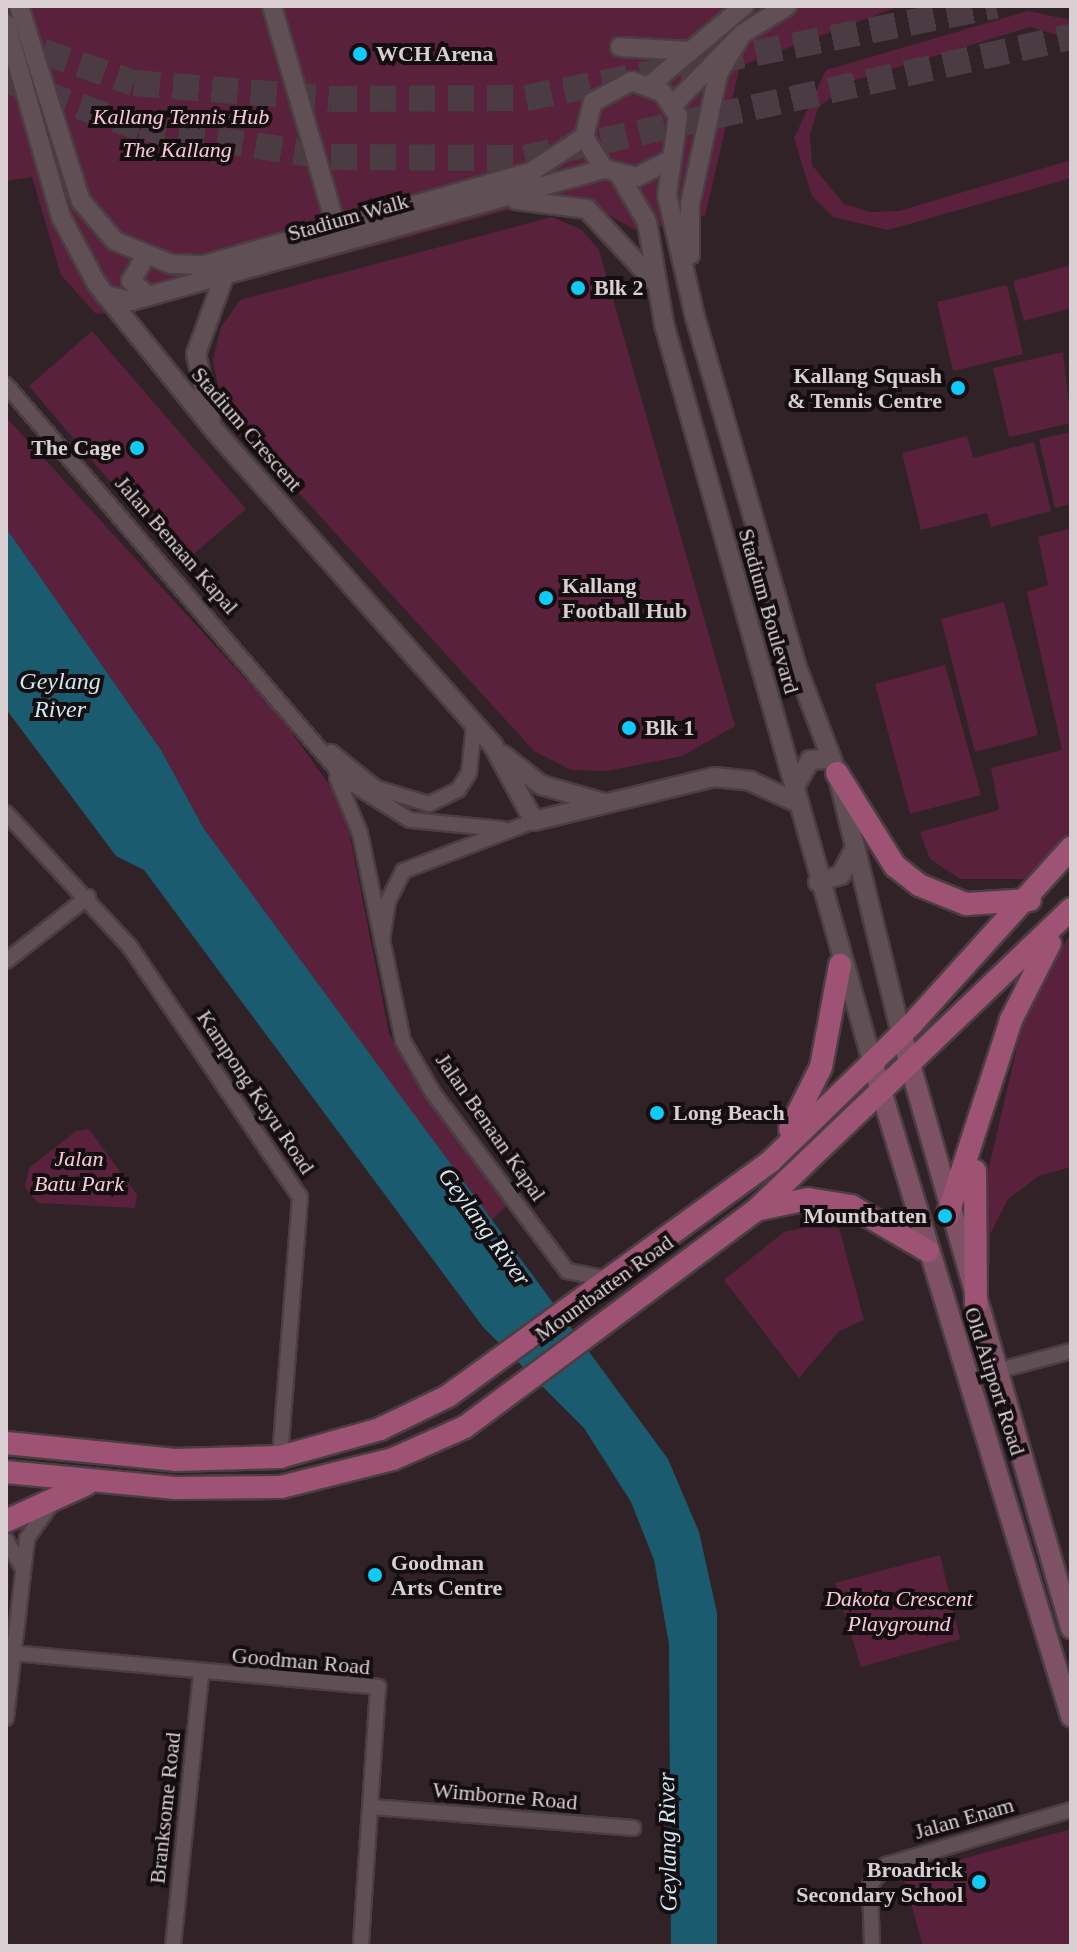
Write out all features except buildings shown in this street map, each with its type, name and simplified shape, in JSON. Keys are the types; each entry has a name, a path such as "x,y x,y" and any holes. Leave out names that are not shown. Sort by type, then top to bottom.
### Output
{"main road":[{"path":"834,766 895,866 919,885 966,904 1030,900"},
{"name":"Mountbatten Road","path":"6,1443 175,1460 280,1457 380,1429 494,1367 771,1161 1030,900 1071,848"},
{"path":"948,1214 983,1122 1011,1020 1067,915"},
{"name":"Mountbatten Road","path":"6,1472 96,1482 229,1490 343,1475 465,1427 586,1341 755,1211 1067,915"},
{"path":"771,1161 814,1089 840,965"},
{"name":"Old Airport Road","path":"901,1033 948,1214 1071,1628"},
{"name":"Old Airport Road","path":"872,1061 1071,1716"},
{"path":"976,1304 973,1190 983,1122"},
{"path":"755,1211 808,1199 851,1206 928,1251"},
{"path":"6,1521 63,1491 96,1482"}],"street":[{"name":"Stadium Walk","path":"19,6 81,201 115,241 145,257 204,265 237,256 531,172 584,137"},
{"name":"Stadium Walk","path":"272,6 336,227"},
{"path":"650,85 744,6"},
{"path":"584,137 587,113 601,93 621,82 650,85 673,105 742,34 787,6"},
{"name":"Stadium Crescent","path":"6,24 14,80 61,217 105,295 215,431 493,745 534,821"},
{"path":"695,317 690,204 718,74 742,34"},
{"path":"620,47 690,51"},
{"path":"14,80 42,75"},
{"name":"Stadium Boulevard","path":"673,105 679,140 668,161 667,195 695,317 796,665 834,766 901,1033"},
{"name":"Stadium Boulevard","path":"584,137 644,213 655,283 840,965 872,1061"},
{"path":"612,172 654,172 668,161"},
{"name":"Stadium Walk","path":"105,295 149,296 477,203 612,172"},
{"path":"477,203 541,198 587,209 655,283"},
{"path":"215,431 196,354 222,275 237,256"},
{"path":"145,257 131,281 149,296"},
{"name":"Jalan Benaan Kapal","path":"6,385 346,780 396,814 503,829"},
{"path":"312,737 376,788 429,804 458,790 469,773 474,725"},
{"name":"Jalan Benaan Kapal","path":"312,737 349,796 403,1041 433,1093 567,1271 616,1279"},
{"path":"493,745 541,785 611,805 714,777 750,781 796,796 805,764 834,766"},
{"name":"Jalan Benaan Kapal","path":"381,952 388,901 403,871 503,829 611,805"},
{"name":"Kampong Kayu Road","path":"6,813 88,897 300,1197 280,1457"},
{"path":"818,882 848,868 855,844"},
{"path":"6,961 88,897"},
{"path":"997,1371 1071,1351"},
{"path":"6,1718 27,1538 63,1491"},
{"path":"6,1540 22,1565"},
{"name":"Goodman Road","path":"13,1653 201,1675 378,1687 373,1807 361,1946"},
{"name":"Branksome Road","path":"173,1946 201,1675"},
{"name":"Wimborne Road","path":"373,1807 633,1828"},
{"name":"Jalan Enam","path":"872,1946 873,1875 904,1858 1071,1810"}],"green space":[{"name":"The Kallang","path":"6,6 900,6 740,66 705,216 639,232 598,209 523,206 143,309 96,314 61,275 32,177 6,181"},
{"path":"1028,11 1071,20 1071,39 1030,27 852,81 818,108 810,134 812,165 844,204 871,212 899,211 1071,160 1071,178 888,230 833,217 812,196 794,138 826,70"},
{"name":"Kallang Football Hub","path":"552,217 582,230 599,250 735,726 682,756 608,771 571,770 534,751 278,470 220,397 213,360 221,327 240,300"},
{"path":"1071,265 1071,308 1024,321 1013,281"},
{"path":"1007,285 1023,354 953,371 937,302"},
{"name":"The Cage","path":"92,331 246,509 181,565 29,386"},
{"path":"1063,352 1071,423 1009,437 993,368"},
{"path":"6,417 281,718 344,805 389,1033 407,1069 508,1204 491,1221 204,829 161,750 6,528"},
{"path":"1071,432 1071,504 1055,508 1039,439"},
{"path":"967,436 973,458 1034,442 1051,511 991,527 987,513 921,530 902,453"},
{"path":"1071,528 1071,835 1024,879 960,879 930,859 920,832 999,810 991,768 1062,750 1027,592 1048,585 1038,537"},
{"path":"1004,602 1038,735 975,752 941,619"},
{"path":"945,665 981,795 910,814 875,684"},
{"path":"1071,934 1071,1167 1039,1176 1008,1199 990,1234 990,1270 982,1197 1021,1030 1035,987"},
{"name":"Jalan Batu Park","path":"89,1129 137,1195 135,1208 38,1203 25,1187 29,1168 76,1131"},
{"path":"809,1227 839,1228 864,1320 839,1331 799,1378 724,1280 784,1232"},
{"name":"Dakota Crescent Playground","path":"940,1555 960,1639 861,1667 835,1583"},
{"name":"Broadrick Secondary School","path":"1071,1829 1071,1946 923,1946 903,1875"}],"water":[{"name":"Geylang River","path":"6,528 161,750 204,829 668,1459 699,1532 717,1613 717,1946 671,1946 669,1644 654,1560 631,1502 584,1428 483,1327 144,870 116,856 6,709"}],"tunnel":[{"path":"6,39 134,83 331,99 526,98 996,6"},
{"path":"6,80 140,128 331,157 525,158 1071,37"}],"place":[{"name":"WCH Arena","path":"360,54"},
{"name":"Blk 2","path":"578,288"},
{"name":"Kallang Squash & Tennis Centre","path":"958,388"},
{"name":"The Cage","path":"137,448"},
{"name":"Kallang Football Hub","path":"546,598"},
{"name":"Blk 1","path":"629,728"},
{"name":"Long Beach","path":"657,1113"},
{"name":"Mountbatten","path":"945,1216"},
{"name":"Goodman Arts Centre","path":"375,1575"},
{"name":"Broadrick Secondary School","path":"979,1882"}],"park label":[{"name":"Kallang Tennis Hub","path":"181,117"}]}
